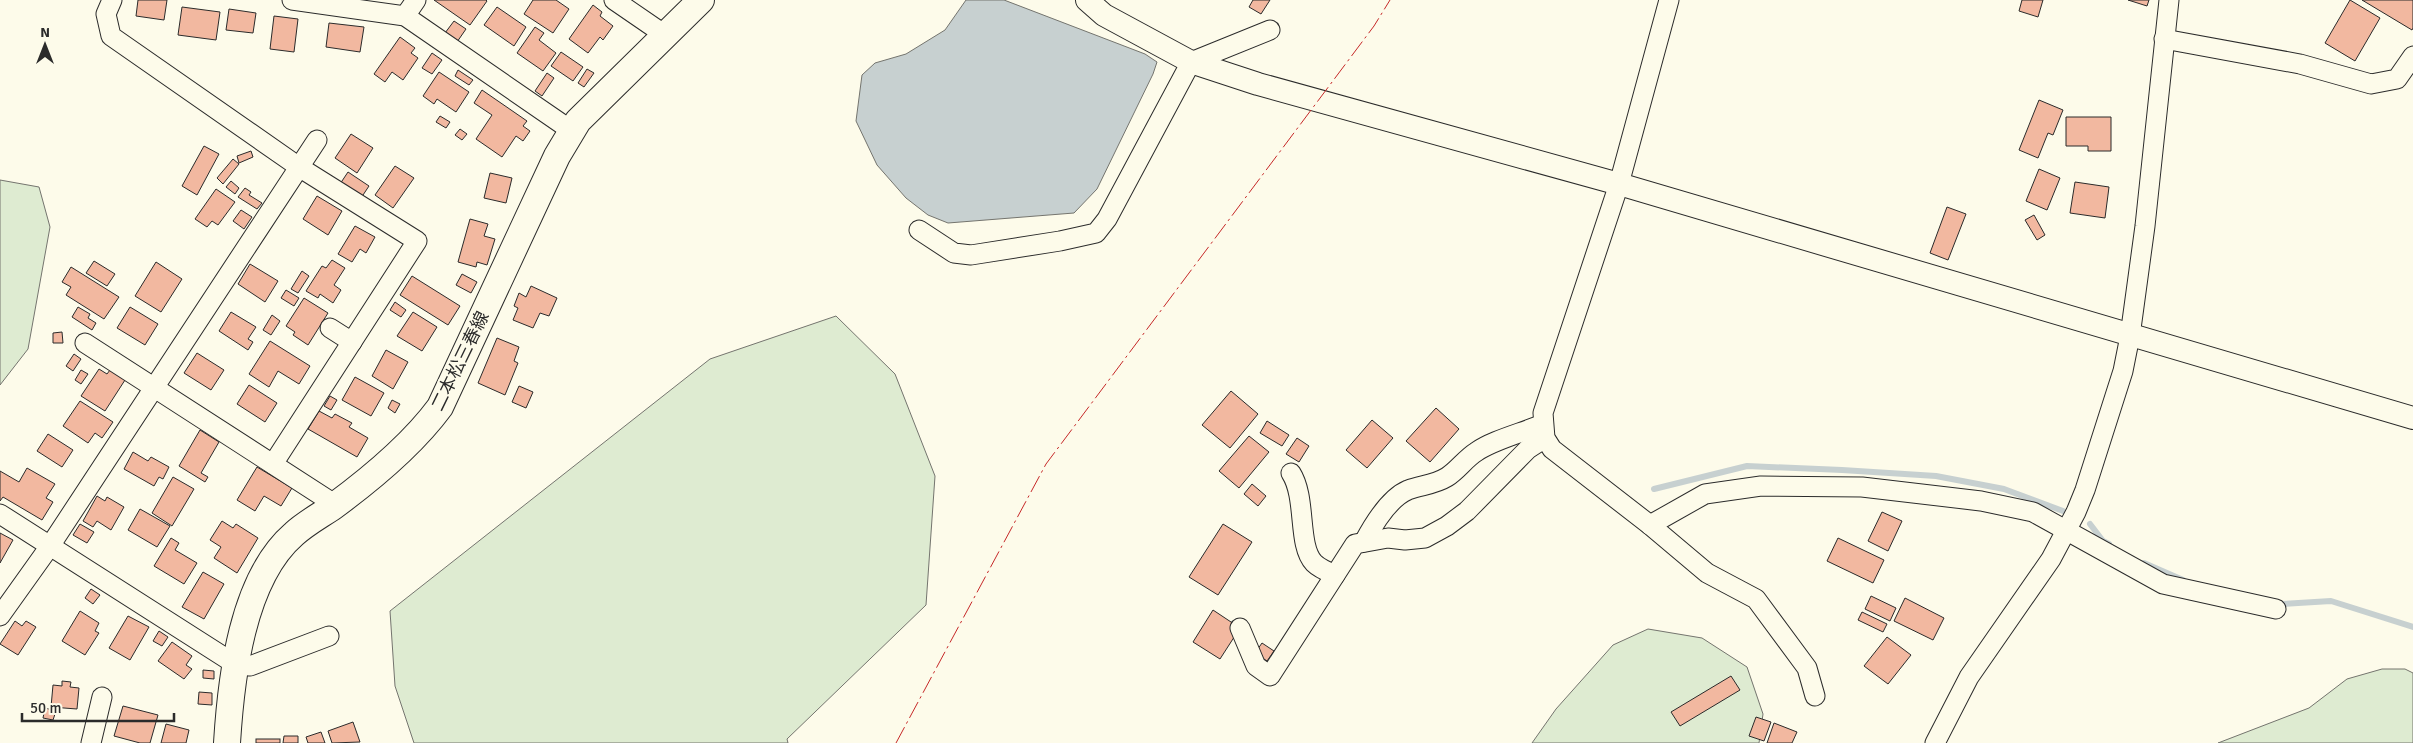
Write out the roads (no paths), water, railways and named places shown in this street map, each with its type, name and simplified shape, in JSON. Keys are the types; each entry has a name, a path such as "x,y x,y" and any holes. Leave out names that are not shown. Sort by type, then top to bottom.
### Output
{"main road":[{"name":"二本松三春線","path":"227,743 235,664 246,610 272,561 293,534 336,505 421,433 440,408 557,156 578,121 700,0"}],"street":[{"path":"112,0 106,14 111,36 299,167 417,241 273,464"},
{"path":"292,0 405,16 572,131"},
{"path":"405,16 416,0"},
{"path":"614,0 665,35"},
{"path":"1087,0 1104,15 1191,62 1258,84 1619,184 2413,418"},
{"path":"1669,0 1619,184 1543,412 1544,431 1552,449 1650,525 1707,573 1756,599 1807,668 1815,696"},
{"path":"1935,743 1969,677 2050,559 2085,490 2123,371 2130,336 2169,0"},
{"path":"919,230 954,253 971,255 1060,241 1096,233 1107,219 1191,62 1270,30"},
{"path":"2164,39 2300,64 2371,84 2396,79 2413,56"},
{"path":"0,616 50,546 317,140"},
{"path":"330,328 352,342"},
{"path":"85,343 336,505"},
{"path":"1364,542 1377,518 1406,491 1432,485 1462,466 1475,452 1494,442 1518,435 1544,431"},
{"path":"1240,628 1256,666 1270,676 1355,544 1388,538 1405,540 1425,538 1447,526 1467,511 1544,431"},
{"path":"1291,473 1300,493 1306,549 1314,563 1334,575"},
{"path":"1650,525 1705,494 1761,486 1862,487 1980,501 2033,512 2064,531 2163,584 2276,610"},
{"path":"0,514 235,664 250,666 328,636"},
{"path":"91,743 102,697"}],"waterway":[{"path":"1654,489 1747,466 1842,470 1936,476 2004,489 2063,511"},
{"path":"2090,524 2103,541 2109,544"},
{"path":"2144,563 2183,580"},
{"path":"2276,602 2282,604 2331,601 2413,627"}]}
